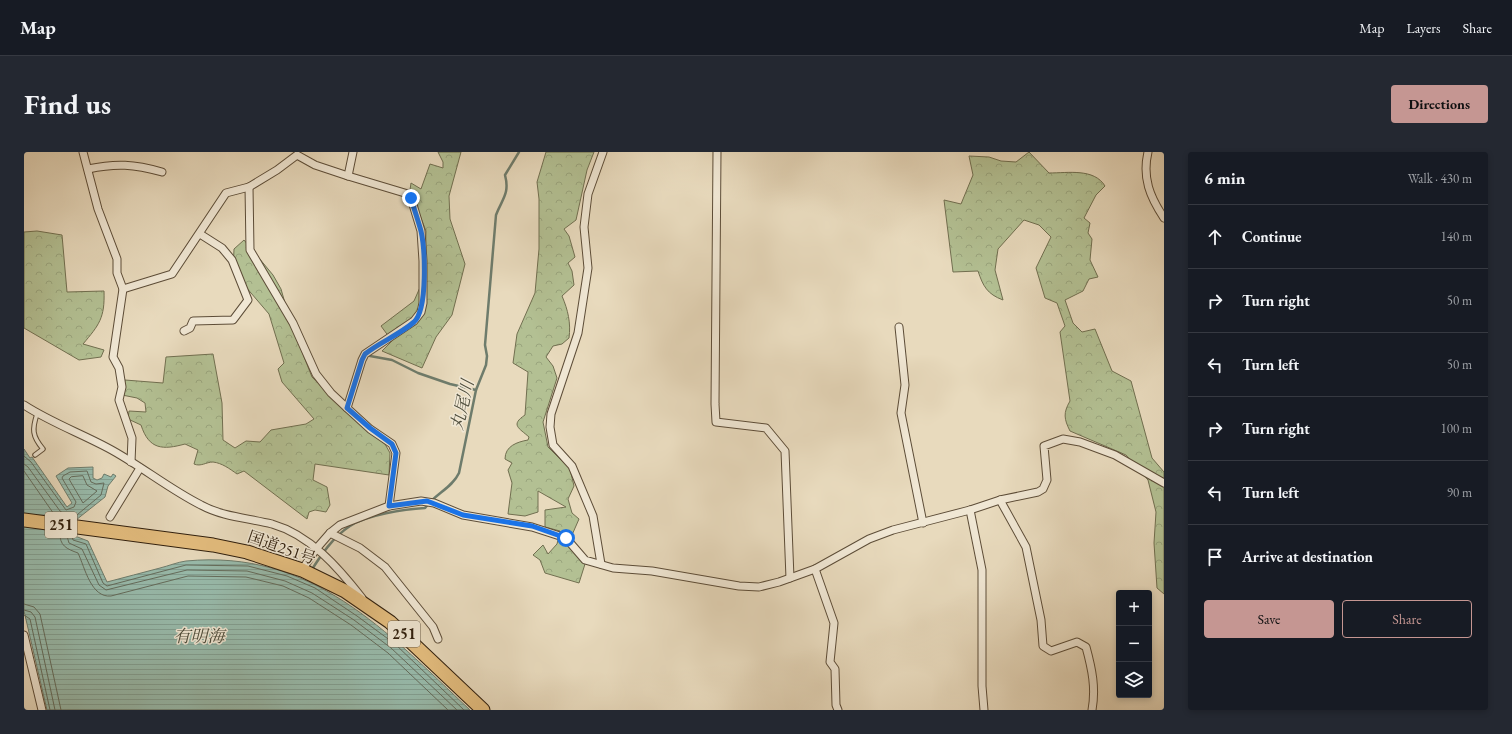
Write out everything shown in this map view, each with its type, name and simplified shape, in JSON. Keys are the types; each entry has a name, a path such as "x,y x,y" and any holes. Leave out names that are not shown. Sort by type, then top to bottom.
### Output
{"highway":[{"name":"国道251号","path":"24,520 213,545 254,554 307,572 367,605 410,639 482,710"}],"street":[{"path":"83,152 98,209 117,259 117,273 123,289 113,357 119,368 122,386 119,400 132,438 131,462"},
{"path":"348,176 353,152"},
{"path":"601,564 593,516 572,466 553,445 550,427 551,414 578,333 588,268 584,227 588,194 604,152"},
{"path":"717,152 716,422 766,428 784,450 790,578"},
{"path":"1148,152 1144,170 1147,187 1164,218"},
{"path":"123,289 172,274 226,193 249,187 297,155 315,165 348,176 400,190 408,194 411,198 421,231 423,261 423,303 421,312 414,322 365,354 347,408"},
{"path":"88,170 122,164 139,165 162,172"},
{"path":"249,187 250,250 293,323 316,374 331,393 347,408 370,428 392,444 396,453 389,506"},
{"path":"184,331 190,328 193,321 233,320 248,300 232,260 222,248 200,234"},
{"path":"899,327 905,385 901,413 923,523"},
{"path":"24,405 37,414 109,448 202,506 222,513 272,524 292,531 321,552 344,574 367,605"},
{"path":"307,572 340,525 389,506 429,502 463,515 532,526 566,538 585,560 613,568 652,571 739,586 759,587 816,570 869,539 893,530 970,510 1000,500 1038,492 1043,488 1047,480 1044,446 1062,439 1080,442 1115,455 1164,483"},
{"path":"110,517 140,468"},
{"path":"1000,500 1026,547 1040,620 1043,646 1050,651 1077,642 1086,647 1094,678 1094,698 1092,710"},
{"path":"970,510 982,570 982,686 984,710"},
{"path":"334,535 360,548 386,567 433,628 438,639"},
{"path":"816,570 834,623 830,662 835,669 836,705 838,710"},
{"path":"24,634 42,710"}],"lane":[{"path":"35,455 43,449 36,441 32,427 37,414"}],"green space":[{"path":"438,152 461,152 449,196 450,219 465,264 452,315 436,337 422,368 382,351 392,341 381,326 414,301 425,276 426,231 410,190 411,183 421,189 430,164 443,168 443,162"},
{"path":"546,152 594,152 587,170 576,220 564,229 569,236 575,257 568,263 572,271 574,285 562,296 566,306 570,327 569,338 562,344 553,346 546,357 553,366 557,378 543,422 548,447 570,469 574,486 568,499 572,513 579,519 572,535 572,551 585,564 579,583 545,573 540,560 533,555 543,545 548,554 557,544 560,531 545,527 545,510 566,507 538,491 538,512 525,516 508,514 512,483 508,470 512,463 505,459 507,451 512,445 528,440 529,437 519,429 517,424 520,418 525,415 528,372 513,363 517,334 535,293 539,249 539,199 537,182"},
{"path":"1029,152 1049,173 1072,172 1087,174 1100,180 1105,186 1096,195 1084,218 1090,223 1088,233 1092,239 1090,260 1098,277 1089,279 1083,291 1065,300 1073,323 1082,332 1095,329 1112,371 1131,381 1152,458 1164,472 1164,594 1157,588 1154,543 1156,512 1148,480 1126,455 1070,431 1066,423 1065,413 1070,401 1060,332 1065,326 1057,303 1045,298 1036,268 1051,237 1039,225 1024,220 998,249 995,270 1003,300 993,295 986,289 978,271 953,272 944,200 961,204 973,175 969,156 989,157 1001,161 1016,162"},
{"path":"37,231 62,235 67,292 104,291 102,315 97,326 83,344 104,350 101,357 79,360 24,328 24,232"},
{"path":"244,240 273,275 281,289 291,324 312,377 348,414 385,444 390,453 389,475 315,464 313,480 327,487 330,505 326,512 315,510 309,512 307,519 244,471 237,474 223,465 213,462 199,465 194,464 198,450 185,444 164,447 153,444 144,433 141,425 128,419 129,411 146,412 145,403 137,398 122,395 125,380 163,383 166,357 213,354 222,403 223,440 235,448 246,441 260,442 271,430 306,424 314,419 282,382 278,369 284,363 269,314 233,272 234,249"}],"water":[{"name":"有明海","path":"24,449 30,458 32,457 67,507 72,503 56,476 68,468 93,467 93,478 97,480 102,478 104,474 111,477 113,474 116,476 108,486 105,497 76,520 75,536 88,541 107,582 186,561 231,561 272,568 309,582 344,601 408,652 470,710 47,710 24,611"}],"waterway":[{"name":"丸尾川","path":"311,571 333,541 350,526 375,516 397,511 425,508 452,483 459,473 476,390 486,365 487,356 485,345 496,215 506,192 507,187 505,175 519,152"},
{"path":"370,356 392,360 418,373 450,384 476,390"}],"route":[{"path":"411,198 421,231 423,303 421,312 414,322 365,354 347,408 370,428 392,444 396,453 395,472 389,506 427,501 463,515 532,526 566,538"}]}
